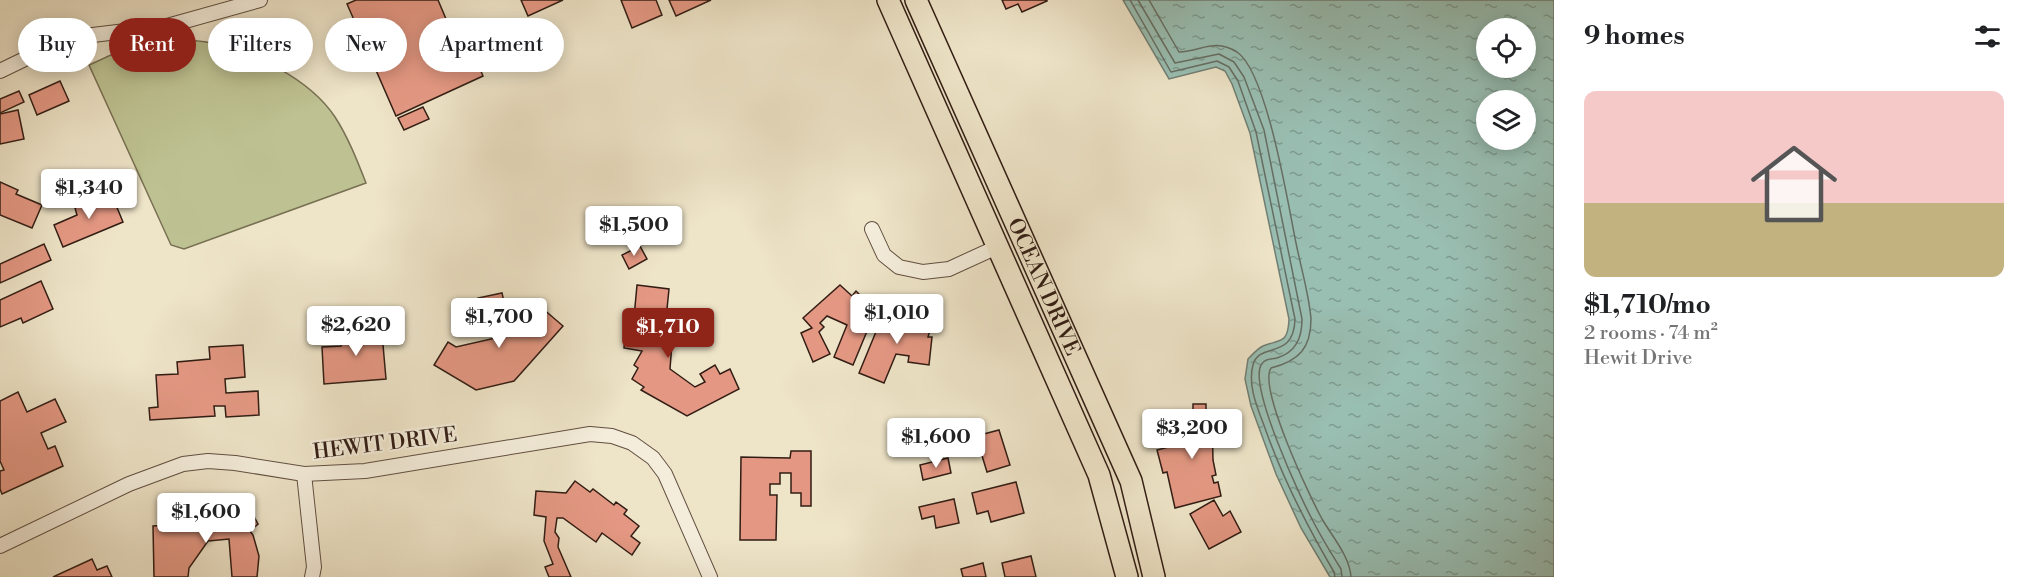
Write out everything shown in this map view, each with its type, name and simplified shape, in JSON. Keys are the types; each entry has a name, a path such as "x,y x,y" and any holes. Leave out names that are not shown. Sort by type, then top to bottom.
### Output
{"main road":[{"name":"OCEAN DRIVE","path":"888,0 1099,475 1127,577"},
{"name":"OCEAN DRIVE","path":"916,0 1131,481 1154,577"}],"street":[{"path":"0,71 68,38 167,26 260,0"},
{"path":"872,229 884,255 899,267 923,272 949,269 997,247"},
{"name":"HEWIT DRIVE","path":"0,546 129,484 183,464 208,461 235,463 304,474 365,471 590,434 612,436 632,443 653,458 665,474 710,577"},
{"path":"304,474 316,574"}],"green space":[{"path":"197,41 208,43 208,72 285,72 310,90 335,117 356,157 366,183 184,249 171,245 92,72 97,72 97,61 109,56 109,72 196,72"}],"water":[{"path":"1123,0 1554,0 1554,577 1330,577 1301,528 1276,474 1251,406 1245,379 1248,359 1261,347 1283,339 1287,332 1289,319 1250,133 1232,84 1225,71 1216,67 1169,79"}],"building":[{"path":"356,0 438,0 446,18 419,18 419,72 481,72 483,76 396,116 377,72 407,72 407,18 353,18 347,4"},
{"path":"521,0 563,0 528,16"},
{"path":"621,0 656,0 662,15 632,28"},
{"path":"669,0 711,0 676,16"},
{"path":"1002,0 1047,1 1022,12 1018,4 1006,9"},
{"path":"60,81 69,101 37,115 29,95"},
{"path":"19,91 24,102 0,113 0,99"},
{"path":"423,107 429,119 404,130 398,118"},
{"path":"18,110 24,139 0,144 0,114"},
{"path":"0,182 18,190 16,194 42,205 32,228 0,215"},
{"path":"111,193 123,222 63,247 54,225 77,215 75,208"},
{"path":"44,244 51,260 0,283 0,264"},
{"path":"640,246 647,259 629,269 622,255"},
{"path":"41,281 53,309 23,323 21,318 0,327 0,300"},
{"path":"637,285 669,289 665,329 673,330 670,369 695,387 705,382 700,374 715,365 720,374 730,369 739,389 687,416 641,390 644,387 632,379 638,368 634,365 642,351 624,348 626,327 633,328"},
{"path":"840,285 852,296 856,291 868,303 861,309 860,315 870,324 853,365 834,357 847,325 827,316 820,323 824,327 819,332 830,354 813,362 801,333 812,328 803,318"},
{"path":"502,293 509,324 515,323 517,333 542,308 563,326 514,381 476,390 434,365 448,342 456,347 500,337 494,309 481,312 478,298"},
{"path":"887,311 898,312 899,317 925,320 931,327 928,337 932,337 929,365 908,362 909,356 896,354 884,383 859,373 880,322 885,322"},
{"path":"381,322 386,379 324,384 322,347 341,346 340,337 361,335 360,324"},
{"path":"243,345 245,377 225,379 226,393 258,391 259,415 226,417 225,406 214,406 215,416 150,420 149,408 158,407 156,375 178,374 177,362 210,359 209,347"},
{"path":"18,392 27,412 55,399 66,422 41,433 48,449 55,446 63,466 2,494 0,471 4,470 0,461 0,401"},
{"path":"1193,404 1206,404 1206,410 1212,410 1213,460 1216,475 1212,476 1214,483 1218,482 1221,496 1175,508 1167,472 1163,473 1157,450 1184,443 1185,410 1193,410"},
{"path":"999,430 1010,465 987,472 976,436"},
{"path":"791,451 811,451 811,506 801,506 801,493 791,493 791,473 780,473 780,484 770,484 770,495 777,495 776,540 740,540 741,457 790,458"},
{"path":"948,458 951,473 923,480 920,465"},
{"path":"575,481 590,492 593,489 614,505 616,502 627,510 624,514 639,526 631,536 640,543 632,555 602,533 596,542 563,518 557,518 555,532 559,538 558,547 571,577 549,577 545,567 553,564 544,541 546,517 534,515 536,491 566,493"},
{"path":"1016,482 1024,513 991,522 988,511 977,514 972,493"},
{"path":"954,499 959,523 936,528 934,516 922,519 919,507"},
{"path":"1214,500 1223,516 1230,511 1241,532 1209,549 1190,514"},
{"path":"252,513 258,524 250,531 259,556 257,577 232,577 229,539 208,541 189,568 188,577 154,577 153,526 192,524 191,517"},
{"path":"1031,556 1036,577 1005,577 1002,563"},
{"path":"92,559 97,570 107,566 112,577 53,577"},
{"path":"983,563 986,577 963,577 961,569"}]}
